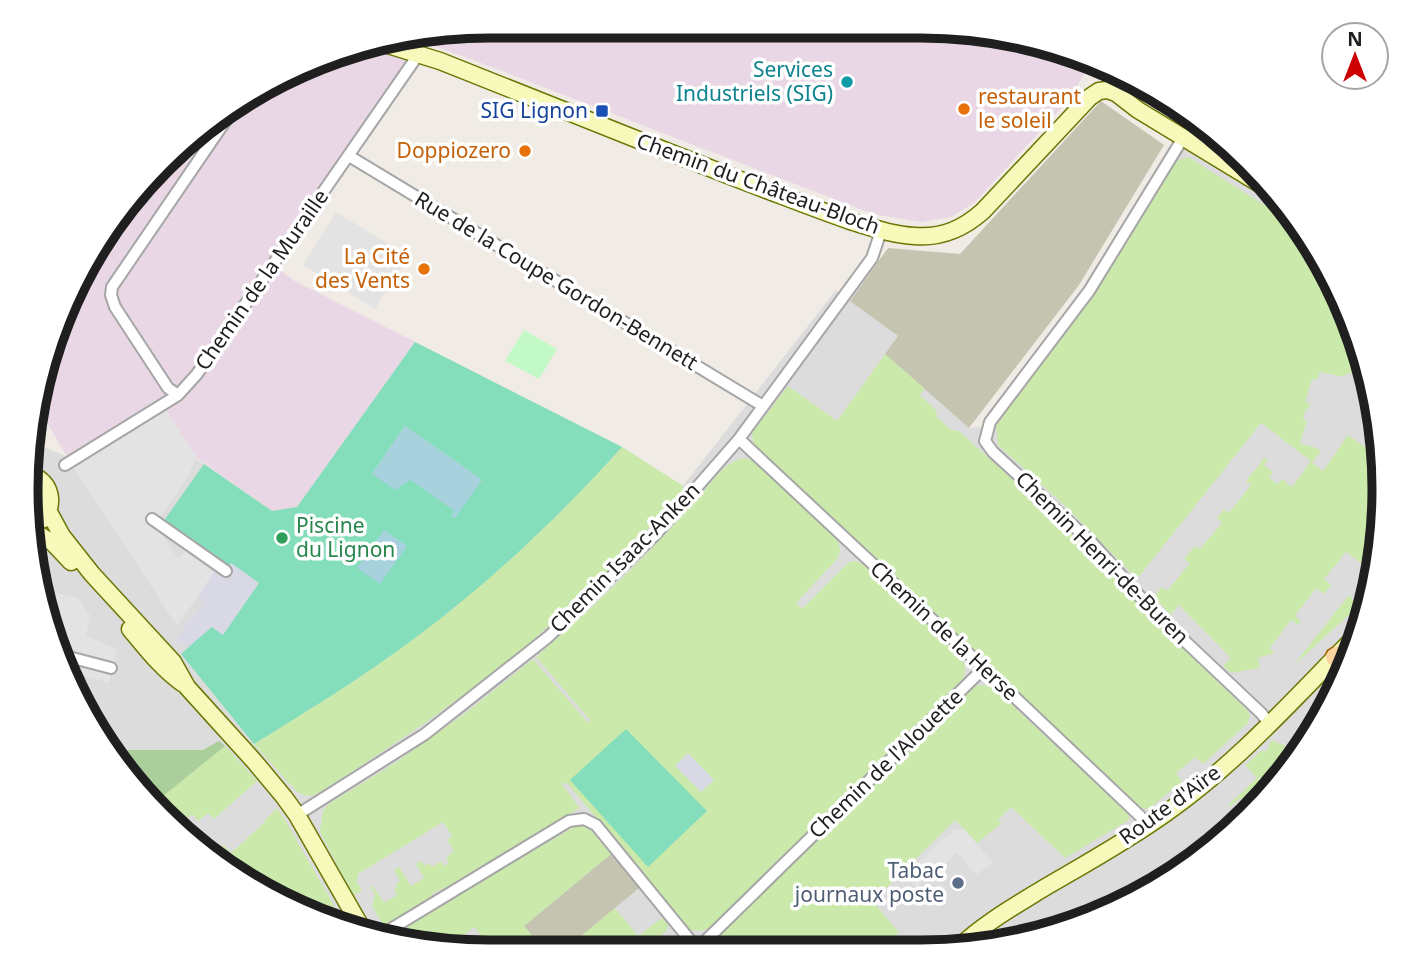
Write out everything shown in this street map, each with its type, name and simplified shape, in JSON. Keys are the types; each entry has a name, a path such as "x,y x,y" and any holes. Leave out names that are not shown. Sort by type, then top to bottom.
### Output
{"main road":[{"path":"1335,657 1341,654"}],"street":[{"name":"Chemin du Château-Bloch","path":"397,48 440,61 795,201 881,231 906,236 927,237 948,233 968,223 983,211 1090,97 1099,91 1116,93 1183,138"},
{"name":"Chemin de la Muraille","path":"65,465 178,395 197,374 418,55"},
{"path":"178,395 167,388 115,307 112,288 221,128"},
{"path":"1183,138 1243,174"},
{"name":"Chemin Henri-de-Buren","path":"1183,138 1088,291 990,422 985,441 993,452 1093,544 1153,611 1270,724"},
{"name":"Rue de la Coupe Gordon-Bennett","path":"349,156 763,406"},
{"name":"Chemin Isaac-Anken","path":"297,815 425,734 548,637 656,534 739,439 872,258 881,231"},
{"name":"Chemin de la Herse","path":"739,439 984,667 1140,816 1147,826"},
{"path":"38,479 48,489 51,504 39,523"},
{"path":"48,512 62,536 85,565 173,662 187,687"},
{"path":"152,519 226,571"},
{"path":"41,534 53,543 159,664 187,687 254,761 297,815 359,921"},
{"name":"Route d'Aïre","path":"970,938 995,917 1147,826 1205,783 1270,724 1343,649"},
{"path":"71,658 111,668"},
{"name":"Chemin de l'Alouette","path":"707,940 984,667"},
{"path":"390,929 569,821 584,819 596,825 689,940"}],"shaded area":[{"path":"490,38 951,39 1009,47 1087,70 1067,102 974,203 951,217 921,222 873,214 425,43"},
{"path":"425,43 269,261 293,280 415,342 297,507 272,511 197,458 159,399 67,457 44,418 62,345 99,264 150,192 192,150 264,99 345,62"},
{"path":"1101,101 1164,145 1079,285 969,428 885,354 898,336 850,301 888,248 960,254"},
{"path":"1195,131 1219,150 1261,192 1279,215 1326,290 1349,345 1369,431 1372,519 1364,577 1349,634 1312,715 1279,764 1269,777 1258,778 1256,792 1219,829 1196,847 1147,880 1094,906 1066,917 1009,932 951,940 460,940 402,932 345,917 290,894 239,864 192,829 150,787 132,764 99,715 73,662 54,606 42,548 38,490 41,445 67,457 159,398 197,459 272,511 297,507 415,342 622,447 683,486 836,290 898,336 886,354 969,428 996,425 1036,373 1079,411 1142,216"},
{"path":"336,212 408,256 375,309 303,265"},
{"path":"159,398 197,458 184,483 155,524 178,559 186,550 215,571 177,626 67,457"},
{"path":"231,563 259,583 223,635 212,627 188,647 176,639 203,603 199,595 215,571 223,576"},
{"path":"50,591 78,598 90,615 86,636 117,649 109,683 79,675 62,634"},
{"path":"688,753 714,780 701,792 675,766"},
{"path":"964,829 993,863 976,875 957,853 917,887 905,874 954,830"},
{"path":"611,854 639,888 576,940 536,940 524,926"}],"green space":[{"path":"1188,157 1278,214 1326,290 1349,345 1358,378 1354,377 1354,373 1345,374 1345,377 1320,372 1317,380 1312,379 1305,402 1310,403 1303,419 1307,421 1300,443 1319,449 1320,452 1312,463 1323,471 1348,435 1369,450 1371,447 1372,519 1366,567 1346,552 1324,579 1331,585 1324,594 1316,588 1295,616 1301,621 1298,625 1291,620 1270,648 1274,653 1258,658 1260,668 1231,673 1223,666 1231,658 1179,605 1171,615 1154,597 1162,587 1167,591 1190,563 1184,559 1195,546 1200,549 1222,523 1217,518 1224,509 1229,513 1251,485 1246,481 1265,457 1268,460 1264,465 1273,472 1269,478 1278,484 1282,479 1292,487 1311,461 1261,423 1137,579 1064,505 998,445 996,425 1091,299 1176,161"},
{"path":"524,330 557,349 539,379 505,361"},
{"name":"Piscine du Lignon","path":"415,342 622,447 574,499 523,548 443,617 356,680 254,744 181,654 212,626 223,634 231,564 228,568 163,522 204,464 272,511 297,507","holes":["405,426 482,480 455,511 411,480 372,474"]},
{"path":"885,354 925,389 920,395 936,410 937,417 951,430 959,431 1075,536 1179,645 1247,710 1250,716 1248,723 1203,764 1195,757 1176,773 1182,782 1148,809 1139,808 754,445 752,433 788,386 837,421"},
{"path":"622,447 683,486 683,490 630,548 555,621 456,700 317,794 306,796 296,791 254,744 356,680 443,617 523,548"},
{"path":"745,458 754,461 838,540 838,558 796,603 802,609 849,562 863,564 960,656 965,667 963,680 710,928 689,930 568,784 561,783 580,808 383,924 372,906 375,894 370,887 373,886 384,903 397,895 394,889 400,881 394,870 399,867 411,886 424,878 416,864 421,861 425,866 430,863 432,867 441,861 444,866 448,864 446,858 454,851 447,840 452,836 443,822 358,874 357,883 362,890 354,896 320,832 323,810 468,711 533,659 588,723 590,720 536,657 640,561 724,468"},
{"path":"1349,595 1355,602 1351,608 1353,611 1292,667"},
{"path":"986,685 994,688 1129,815 1129,820 1065,858 1011,807 998,820 1001,824 977,843 955,820 873,901 899,933 889,940 716,940 717,938 972,688"},
{"path":"626,729 707,811 648,867 570,780"},
{"path":"1272,740 1291,747 1269,777 1258,778 1261,783 1244,804 1240,798 1230,807 1228,805 1257,778 1245,765 1262,750 1264,752 1269,748"},
{"path":"219,741 225,746 161,798 122,750 203,750"},
{"path":"225,746 257,781 214,819 208,813 198,821 192,814 184,821 161,798"},
{"path":"277,808 339,915 290,894 228,856 222,847 224,845 231,853"},
{"path":"579,824 587,826 611,854 524,926 536,940 474,940 480,934 474,927 454,939 397,931"},
{"path":"615,908 638,936 662,918 668,925 667,930 656,940 576,940"}],"water":[{"path":"405,426 482,480 455,518 451,516 455,511 411,480 395,490 372,474"},
{"path":"384,530 407,546 380,584 357,568"}],"place":[{"name":"Services Industriels (SIG)","path":"847,82"},
{"name":"restaurant le soleil","path":"964,109"},
{"name":"SIG Lignon","path":"602,111"},
{"name":"Doppiozero","path":"525,151"},
{"name":"La Cité des Vents","path":"424,269"},
{"name":"Piscine du Lignon","path":"282,538"},
{"name":"Tabac journaux poste","path":"958,883"}]}
